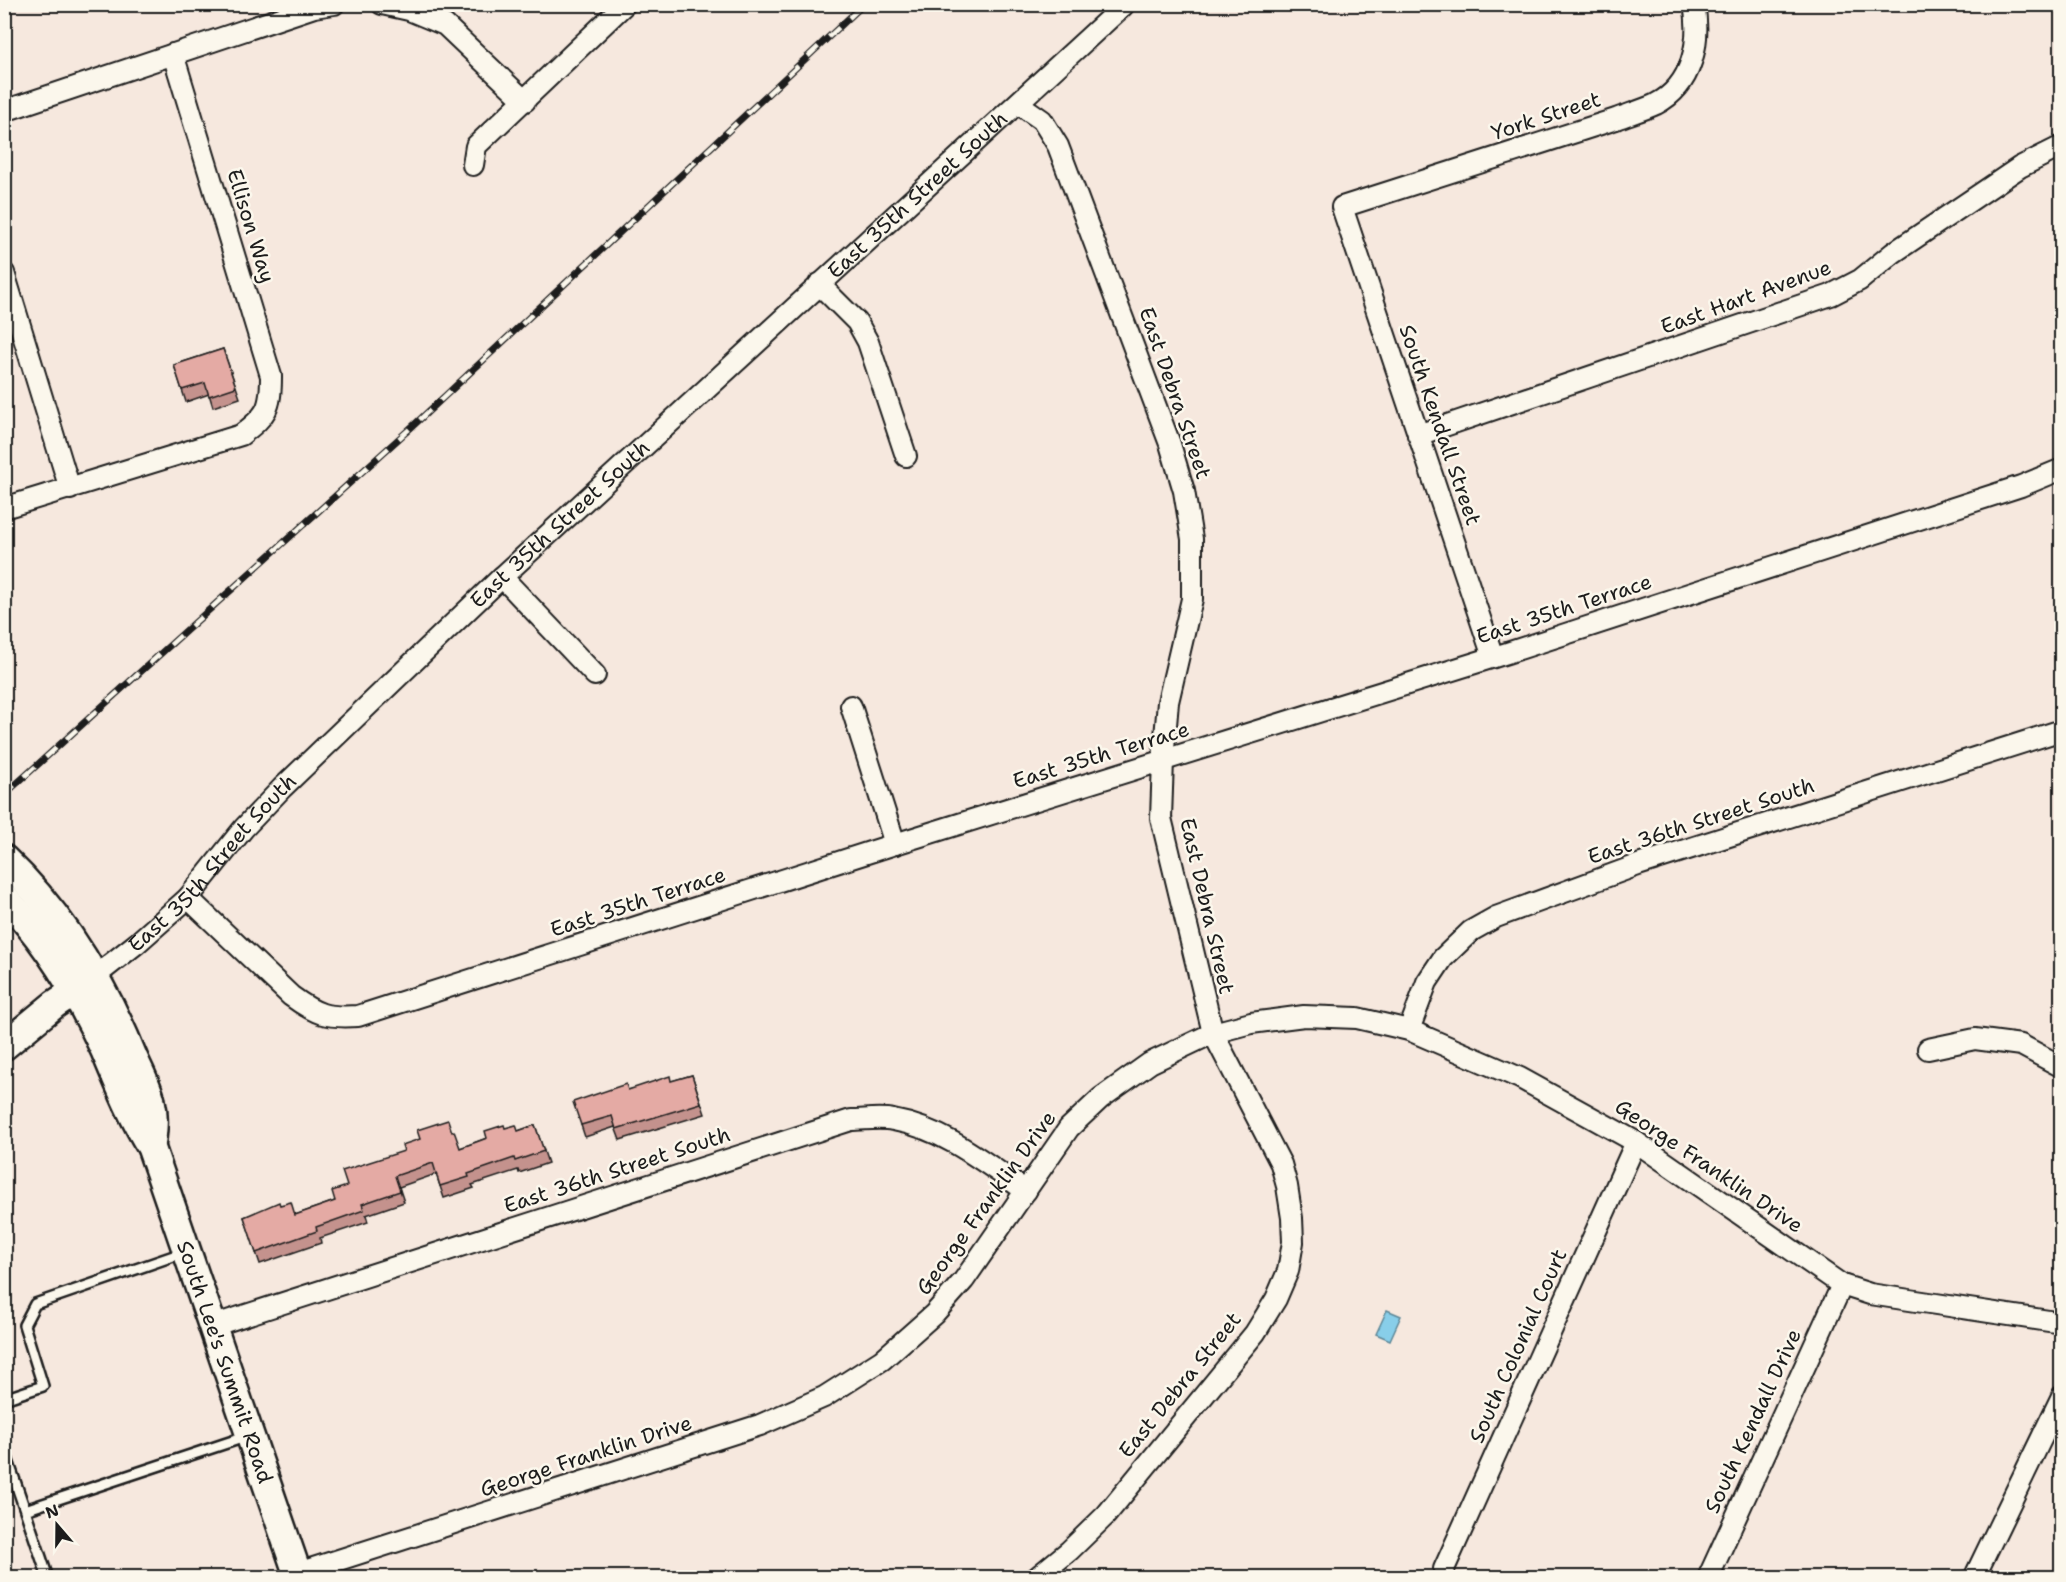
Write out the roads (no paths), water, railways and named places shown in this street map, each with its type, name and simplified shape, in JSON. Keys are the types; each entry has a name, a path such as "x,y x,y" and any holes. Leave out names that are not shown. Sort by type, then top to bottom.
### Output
{"main road":[{"name":"South Lee's Summit Road","path":"4,859 14,894 58,918 84,984 124,1035 151,1100 154,1120 151,1147 250,1435 294,1576"},
{"name":"East 35th Street South","path":"4,1046 84,984"}],"street":[{"path":"4,111 314,7 334,4"},
{"path":"382,4 409,10 445,25 525,100"},
{"path":"473,165 476,146 625,4"},
{"name":"York Street","path":"1342,207 1616,119 1658,103 1686,74 1692,59 1696,43 1697,22 1694,4"},
{"name":"East 35th Street South","path":"84,984 188,898 244,828 282,788 502,577 1123,6"},
{"name":"Ellison Way","path":"70,489 241,435 260,421 271,400 271,376 173,54"},
{"name":"East Debra Street","path":"1019,104 1042,120 1058,146 1166,433 1185,491 1192,539 1192,600 1168,702 1161,818 1213,1033 1281,1164 1293,1218 1293,1242 1288,1271 1276,1299 1255,1333 1106,1515 1069,1551 1036,1578"},
{"name":"East Hart Avenue","path":"1418,435 1831,296 1860,280 1893,253 2020,167 2061,146"},
{"name":"South Kendall Street","path":"1342,207 1493,657"},
{"path":"4,273 70,489 4,508"},
{"path":"819,284 856,322 868,342 906,456"},
{"name":"East 35th Terrace","path":"188,898 291,996 306,1007 334,1018 358,1016 895,844 1493,657 2021,486 2061,469"},
{"path":"502,577 595,675"},
{"path":"851,706 895,844"},
{"name":"East 36th Street South","path":"1409,1029 1427,982 1443,958 1471,931 1496,916 1638,865 2061,730"},
{"name":"George Franklin Drive","path":"294,1576 760,1425 824,1397 882,1360 934,1314 964,1280 1069,1128 1101,1098 1150,1063 1213,1033 1251,1023 1304,1016 1357,1018 1409,1029 1520,1078 1636,1142 1842,1285 1870,1294 2061,1323"},
{"path":"1928,1048 1975,1039 2021,1045 2061,1067"},
{"name":"East 36th Street South","path":"212,1326 851,1120 891,1119 929,1129 951,1140 1026,1191"},
{"name":"South Colonial Court","path":"1444,1569 1636,1142"},
{"name":"South Kendall Drive","path":"1708,1578 1842,1285"},
{"path":"1974,1578 2061,1396"}],"lane":[{"path":"4,1399 43,1386 24,1325 35,1304 187,1252"},
{"path":"25,1509 250,1435"},
{"path":"4,1449 48,1578"}],"water":[{"path":"1387,1310 1401,1316 1390,1340 1376,1334"}],"railway":[{"path":"4,795 415,424 864,4"}]}
